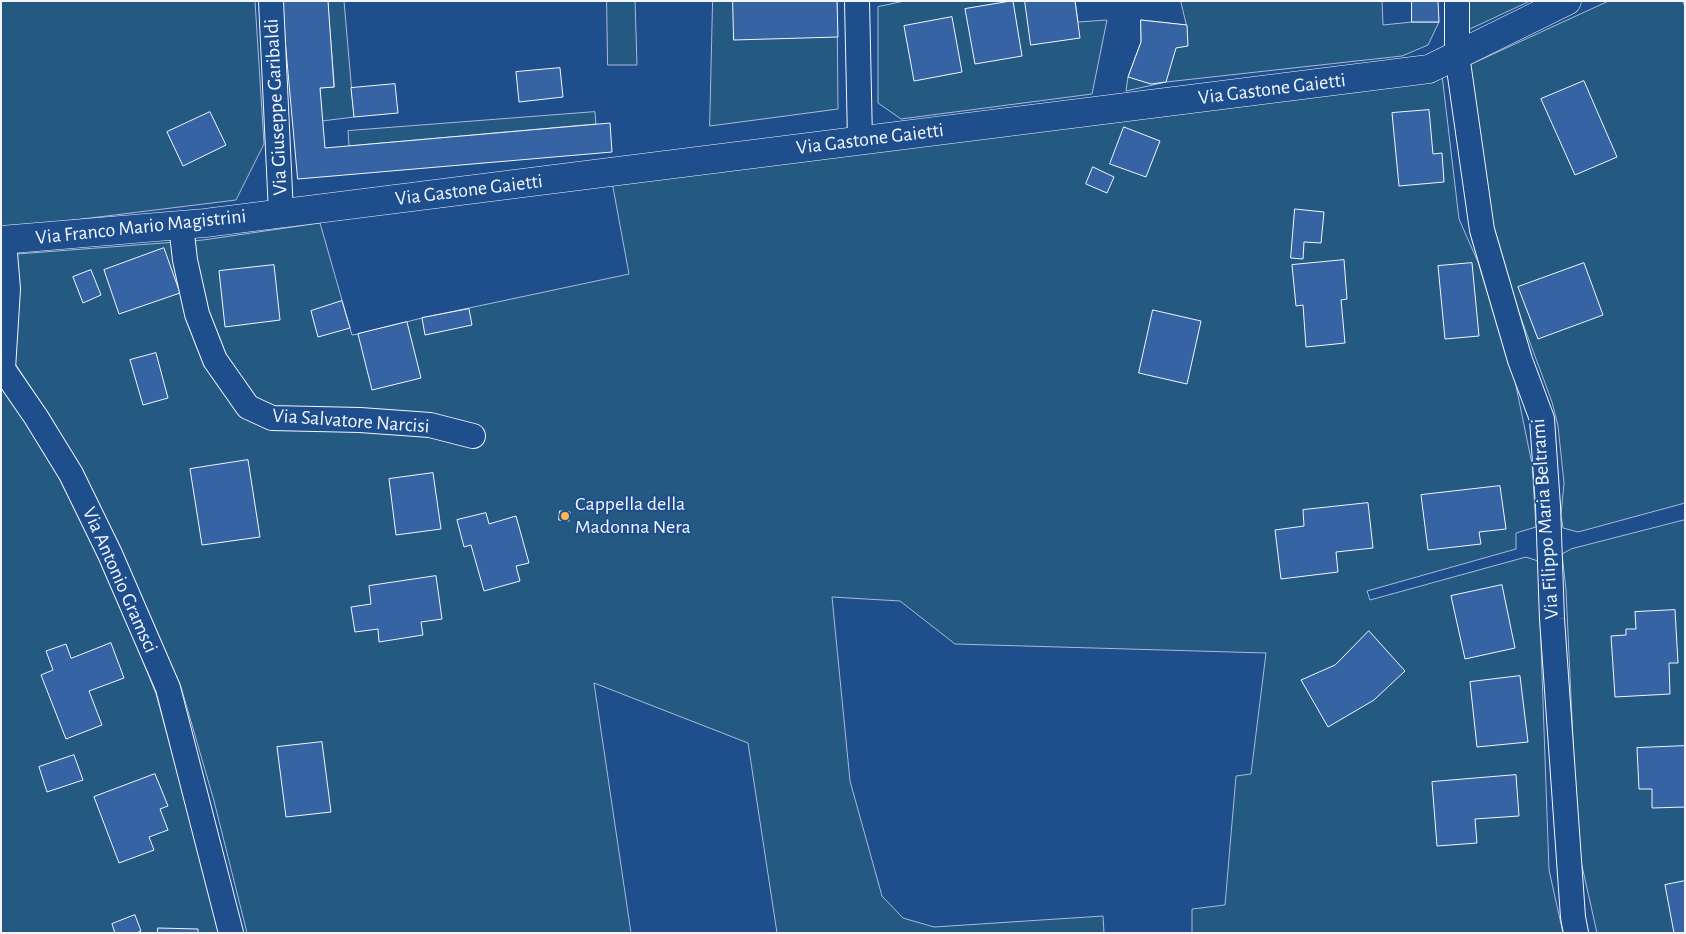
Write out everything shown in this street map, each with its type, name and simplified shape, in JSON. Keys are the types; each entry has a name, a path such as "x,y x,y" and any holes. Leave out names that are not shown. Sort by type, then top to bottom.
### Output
{"main road":[{"name":"Via Gastone Gaietti","path":"281,213 1429,69 1567,1"},
{"name":"Via Franco Mario Magistrini","path":"3,240 181,225 281,213"}],"street":[{"name":"Via Giuseppe Garibaldi","path":"270,1 281,213"},
{"path":"858,1 860,140"},
{"name":"Via Filippo Maria Beltrami","path":"1457,1 1457,55 1482,230 1520,360 1542,419 1548,506 1552,619 1573,917 1576,933"},
{"name":"Via Salvatore Narcisi","path":"181,225 185,260 196,314 215,360 248,407 272,418 360,420 430,425 473,436"},
{"name":"Via Antonio Gramsci","path":"3,240 8,289 2,370 36,417 71,474 110,554 168,688 231,933"}],"shaded area":[{"path":"1,1 255,1 264,144 236,200 1,229"},
{"path":"328,1 344,1 354,117 322,121 320,88 334,87"},
{"path":"607,1 635,1 637,65 608,65"},
{"path":"713,1 837,1 838,109 710,126"},
{"path":"905,1 1075,1 1078,22 1107,20 1092,94 901,119 878,103 878,7"},
{"path":"1181,1 1382,1 1383,25 1439,22 1428,45 1402,56 1166,82 1126,91 1128,77 1141,42 1141,20 1186,25"},
{"path":"1468,1 1530,1 1470,29"},
{"path":"1609,1 1682,1 1685,6 1685,503 1578,532 1563,528 1561,515 1564,483 1558,426 1552,402 1509,286 1485,212 1468,66"},
{"path":"1442,75 1459,219 1478,262 1515,381 1532,464 1536,527 1516,533 1516,549 1367,591 1370,600 1526,557 1538,561 1549,870 1563,933 1192,933 1192,909 1225,905 1236,776 1251,774 1266,653 955,644 900,601 832,597 850,781 882,896 903,918 934,927 1103,916 1104,933 777,933 748,743 594,683 631,933 247,933 214,801 181,687 95,497 52,419 12,359 17,254 203,240 320,223 352,335 422,318 629,274 612,182"},
{"path":"595,112 596,124 349,146 348,131"},
{"path":"1,385 63,473 124,613 156,694 222,933 1,933"},
{"path":"1685,520 1685,933 1597,933 1578,848 1566,590 1562,554 1571,549"}],"building":[{"path":"282,1 328,1 334,87 320,88 325,148 610,123 612,152 298,179"},
{"path":"733,1 837,1 838,37 734,40"},
{"path":"1013,1 1022,56 975,64 965,9"},
{"path":"1025,1 1075,1 1080,38 1031,45"},
{"path":"1412,1 1438,1 1439,22 1412,22"},
{"path":"952,17 962,72 914,81 904,26"},
{"path":"1141,20 1187,25 1188,46 1176,48 1166,82 1151,84 1128,77 1141,42"},
{"path":"560,68 563,97 519,102 516,72"},
{"path":"1584,81 1617,157 1575,175 1541,99"},
{"path":"395,84 398,113 354,117 351,88"},
{"path":"1429,110 1433,154 1442,153 1444,182 1399,186 1392,113"},
{"path":"210,112 226,145 183,166 167,132"},
{"path":"1124,127 1160,141 1146,177 1110,164"},
{"path":"1093,167 1114,177 1107,193 1086,184"},
{"path":"1295,209 1324,212 1321,243 1304,242 1303,259 1291,258"},
{"path":"164,248 180,293 119,314 104,270"},
{"path":"1344,260 1347,299 1341,300 1345,343 1306,347 1303,305 1296,306 1292,265"},
{"path":"1472,263 1479,336 1445,339 1438,266"},
{"path":"1584,263 1603,315 1538,339 1518,287"},
{"path":"274,265 280,320 225,327 219,271"},
{"path":"91,270 101,295 83,303 73,277"},
{"path":"342,301 350,328 318,337 311,311"},
{"path":"469,309 472,325 425,335 422,318"},
{"path":"1153,310 1201,321 1187,384 1139,373"},
{"path":"407,322 421,378 372,390 358,334"},
{"path":"156,353 168,398 143,405 130,360"},
{"path":"248,460 260,537 202,545 190,469"},
{"path":"433,473 441,529 396,535 389,479"},
{"path":"1500,486 1506,529 1479,532 1481,544 1428,550 1421,495"},
{"path":"1368,503 1373,548 1336,552 1338,572 1281,579 1275,530 1304,526 1303,510"},
{"name":"Cappella della Madonna Nera","path":"560,511 570,512 569,521 559,520"},
{"path":"486,513 489,524 516,516 529,563 516,566 520,581 484,591 471,545 464,547 457,520"},
{"path":"436,576 442,619 421,622 423,635 379,642 378,629 355,632 351,607 371,604 369,586"},
{"path":"1502,585 1515,648 1465,659 1451,596"},
{"path":"1675,610 1678,663 1669,663 1670,694 1615,697 1611,636 1626,635 1626,629 1636,629 1635,612"},
{"path":"1369,631 1405,671 1374,700 1328,727 1301,680 1335,665"},
{"path":"111,643 124,678 89,691 102,725 66,739 41,675 53,670 46,651 66,644 71,658"},
{"path":"1520,676 1528,742 1477,747 1470,682"},
{"path":"322,742 331,812 286,817 277,747"},
{"path":"1685,746 1685,807 1652,808 1652,789 1639,789 1637,748"},
{"path":"74,755 83,780 47,792 39,767"},
{"path":"155,774 168,806 160,809 168,830 149,837 154,850 119,863 94,797"},
{"path":"1516,775 1519,816 1475,819 1477,843 1437,846 1432,782"},
{"path":"1685,881 1685,933 1674,933 1665,885"},
{"path":"135,915 141,931 136,933 115,933 112,924"},
{"path":"158,928 198,929 198,933 158,933"}],"place":[{"name":"Cappella della Madonna Nera","path":"565,516"}]}
